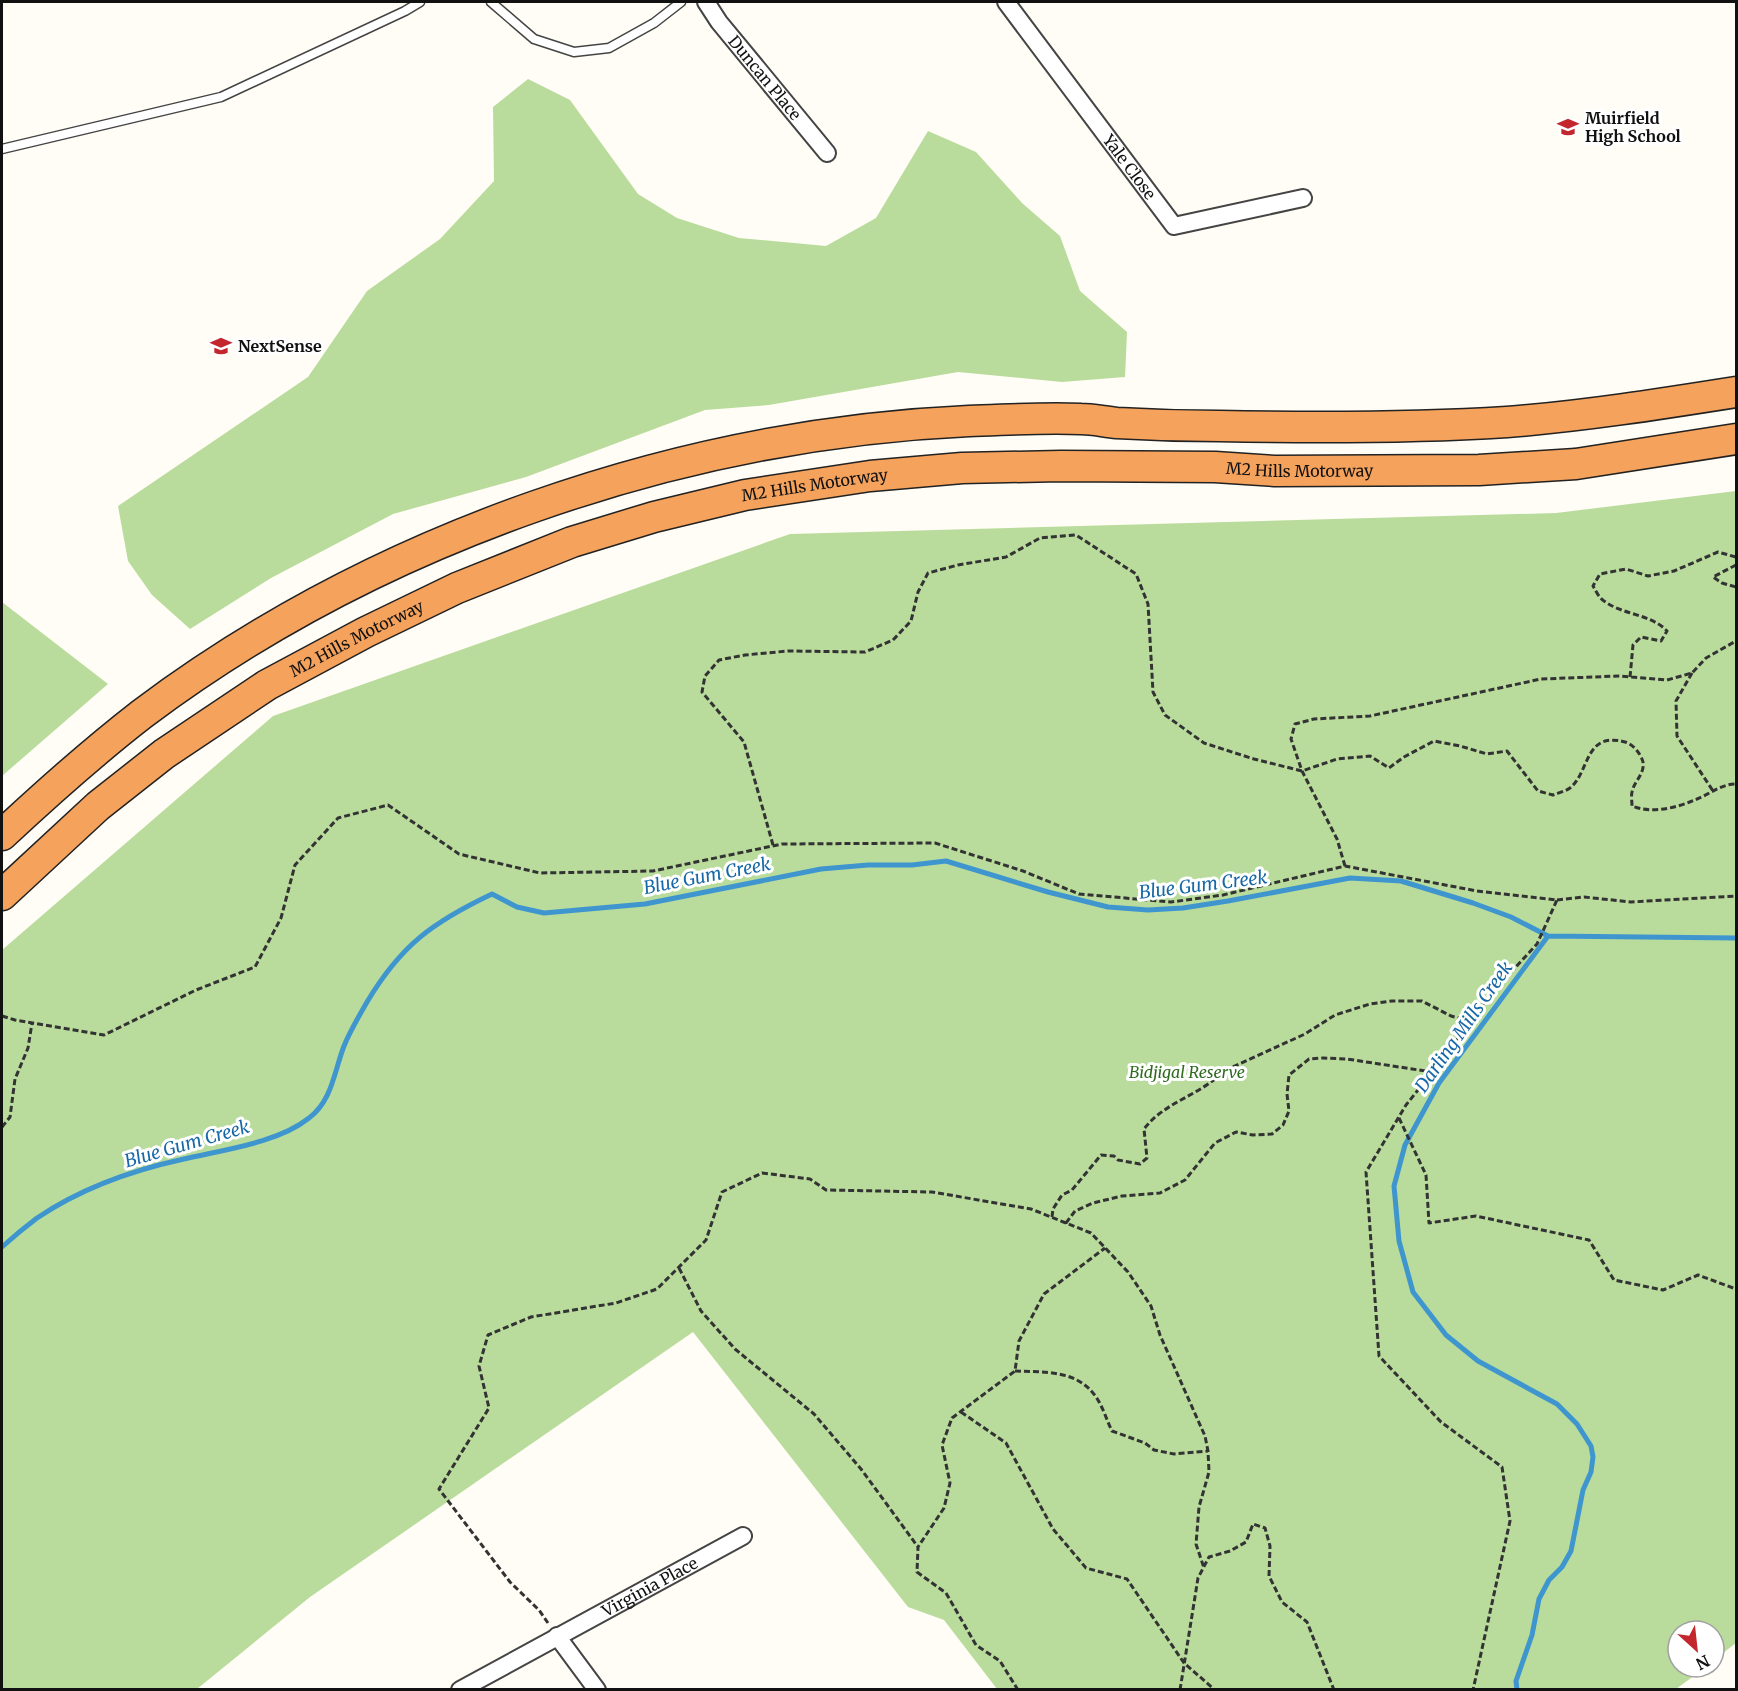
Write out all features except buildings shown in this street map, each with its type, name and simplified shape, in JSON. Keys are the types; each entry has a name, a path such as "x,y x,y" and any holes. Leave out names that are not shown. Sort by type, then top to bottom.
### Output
{"highway":[{"path":"2,835 80,762 144,712 194,677 278,625 368,577 462,534 574,493 661,467 757,446 854,430 966,422 1080,419 1217,426 1371,426 1507,422 1637,408 1737,392"},
{"name":"M2 Hills Motorway","path":"8,889 98,806 131,780 216,718 267,685 366,632 457,588 572,542 654,517 745,495 870,476 962,468 1114,466 1215,467 1275,471 1479,470 1576,464 1737,439"}],"street":[{"name":"Duncan Place","path":"706,2 718,22 826,153"},
{"name":"Yale Close","path":"1006,2 1174,226 1303,198"},
{"name":"Virginia Place","path":"460,1689 743,1536"},
{"path":"557,1636 597,1689"}],"lane":[{"path":"2,149 221,97 420,2"},
{"path":"491,2 534,39 574,52 609,48 654,23 681,2"}],"path":[{"path":"774,846 744,742 702,692 705,676 719,660 788,651 865,652 893,640 911,621 918,592 928,573 958,565 1006,557 1040,538 1077,535 1136,573 1148,604 1153,692 1165,715 1204,742 1254,759 1302,771 1337,759 1370,756 1389,768 1434,741 1486,754 1507,751 1539,791 1553,795 1571,788 1592,749 1606,742 1625,742 1637,750 1643,763 1642,774 1632,791 1632,806 1645,810 1661,809 1696,800 1713,790 1737,784"},
{"path":"1630,677 1633,645 1641,637 1661,641 1667,631 1659,622 1602,601 1593,586 1600,574 1626,569 1648,576 1674,571 1718,552 1737,557"},
{"path":"1737,565 1713,577 1722,583 1737,587"},
{"path":"1713,790 1677,736 1676,701 1692,672 1706,658 1737,641"},
{"path":"1345,866 1337,839 1302,771 1291,739 1295,724 1314,719 1370,717 1541,679 1630,677 1667,680 1692,672"},
{"path":"2,1016 104,1035 196,990 255,967 281,918 295,865 338,818 388,805 459,854 540,873 652,871 774,846 935,843 1023,871 1079,894 1171,902 1223,895 1345,866 1477,891 1557,900 1584,897 1631,902 1737,896"},
{"path":"1473,1689 1510,1521 1502,1467 1441,1422 1379,1356 1366,1172 1399,1117 1470,1021 1489,996 1537,944 1557,900"},
{"path":"1052,1217 1053,1209 1062,1195 1072,1190 1101,1155 1114,1156 1118,1160 1140,1164 1147,1158 1144,1129 1159,1113 1216,1079 1224,1071 1305,1034 1335,1015 1370,1004 1422,1001 1451,1017 1470,1021"},
{"path":"2,1126 10,1117 15,1079 28,1048 32,1023"},
{"path":"1066,1223 1075,1210 1093,1203 1122,1196 1160,1193 1185,1180 1215,1143 1236,1132 1272,1134 1282,1125 1289,1110 1287,1094 1289,1075 1309,1059 1347,1059 1432,1072"},
{"path":"1399,1117 1426,1175 1429,1223 1476,1216 1536,1227 1589,1240 1614,1280 1663,1290 1698,1275 1737,1289"},
{"path":"557,1636 539,1610 510,1582 439,1489 489,1408 479,1366 488,1335 531,1317 615,1303 657,1289 706,1240 722,1192 762,1173 810,1179 826,1190 932,1192 1031,1209 1091,1233 1128,1272 1151,1306 1160,1335 1205,1436 1209,1472 1199,1507 1196,1544 1204,1568"},
{"path":"1015,1371 1019,1341 1044,1294 1106,1248"},
{"path":"678,1268 701,1311 735,1349 814,1414 861,1469 918,1547"},
{"path":"1018,1689 1000,1661 976,1645 946,1593 917,1572 918,1547 944,1508 950,1483 942,1445 952,1418 1015,1371 1057,1372 1083,1382 1097,1397 1112,1431 1145,1443 1154,1450 1174,1454 1208,1451"},
{"path":"961,1412 1006,1443 1053,1529 1086,1568 1127,1579 1184,1663 1215,1689"},
{"path":"1180,1689 1198,1578 1209,1557 1230,1551 1246,1542 1253,1524 1265,1528 1270,1546 1269,1576 1282,1602 1307,1622 1334,1689"}],"green space":[{"path":"528,79 570,100 638,194 677,218 739,238 826,246 876,218 928,131 976,152 1022,203 1060,236 1080,291 1127,332 1125,377 1062,382 958,372 769,405 705,410 526,477 393,514 271,578 190,629 152,595 128,561 118,506 308,377 367,291 440,239 494,181 493,107"},
{"name":"Bidjigal Reserve","path":"1736,491 1736,1643 1726,1651 1726,1619 1666,1619 1666,1679 1690,1679 1676,1689 997,1689 944,1620 908,1607 693,1332 310,1597 197,1689 2,1689 2,950 273,716 790,534 1556,513"},
{"path":"2,602 108,684 2,776"}],"waterway":[{"name":"Blue Gum Creek","path":"2,1247 37,1218 89,1189 146,1169 266,1140 296,1127 309,1118 328,1095 344,1046 367,1002 393,965 406,950 435,925 492,894 517,907 544,913 645,904 821,869 868,865 912,865 946,861 1048,892 1108,907 1148,910 1183,908 1228,901 1350,878 1401,881 1511,917 1548,936"},
{"name":"Darling Mills Creek","path":"1517,1690 1516,1681 1532,1635 1539,1599 1549,1580 1562,1567 1571,1551 1583,1490 1591,1472 1593,1457 1591,1446 1577,1424 1557,1404 1478,1361 1446,1335 1413,1292 1399,1241 1394,1186 1405,1145 1439,1083 1548,936 1736,938"}],"place":[{"name":"Muirfield High School","path":"1568,127"},
{"name":"NextSense","path":"221,346"}]}
